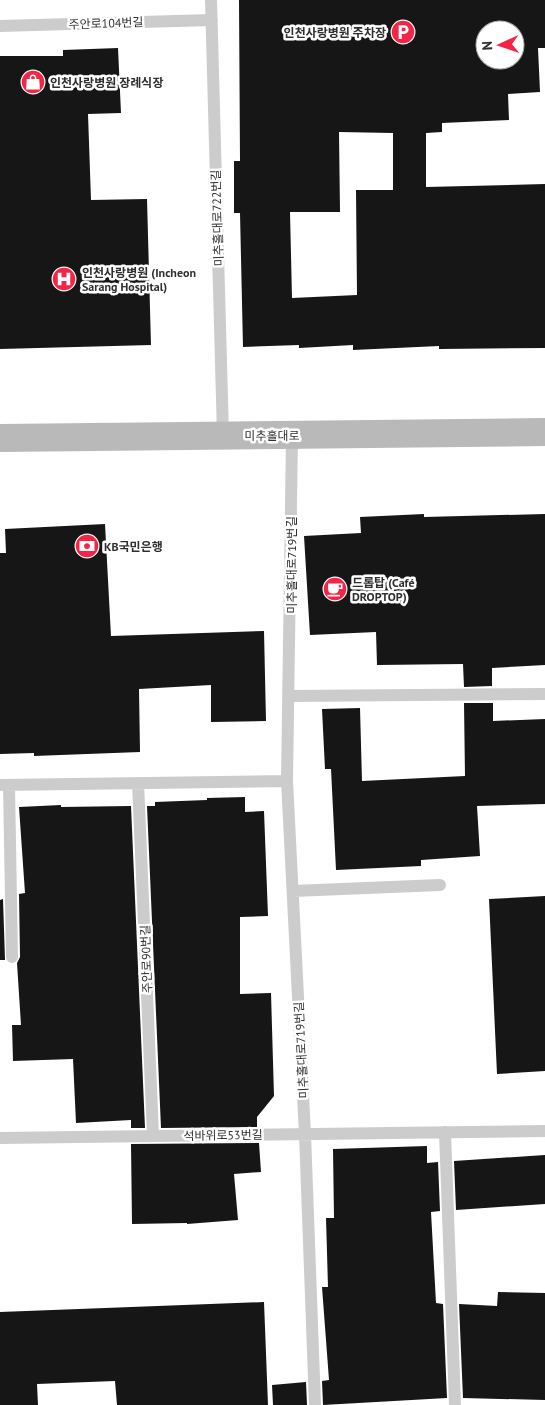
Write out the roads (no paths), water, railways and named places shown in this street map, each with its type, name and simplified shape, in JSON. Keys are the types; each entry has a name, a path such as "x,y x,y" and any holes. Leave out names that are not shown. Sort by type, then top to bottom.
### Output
{"main road":[{"name":"미추홀대로","path":"0,438 545,432"}],"lane":[{"name":"미추홀대로722번길","path":"211,0 223,435"},
{"name":"주안로104번길","path":"0,26 212,20"},
{"name":"미추홀대로719번길","path":"292,435 288,781 305,1134 315,1405"},
{"path":"290,696 545,694"},
{"path":"12,956 5,785 288,781"},
{"name":"주안로90번길","path":"138,783 153,1136"},
{"path":"293,891 440,885"},
{"name":"석바위로53번길","path":"0,1138 545,1130"},
{"path":"445,1132 454,1405"}],"place":[{"name":"인천사랑병원 주차장","path":"403,32"},
{"name":"인천사랑병원 장례식장","path":"33,82"},
{"name":"인천사랑병원 (Incheon Sarang Hospital)","path":"64,279"},
{"name":"KB국민은행","path":"87,546"},
{"name":"드롭탑 (Café DROPTOP)","path":"335,589"}]}
